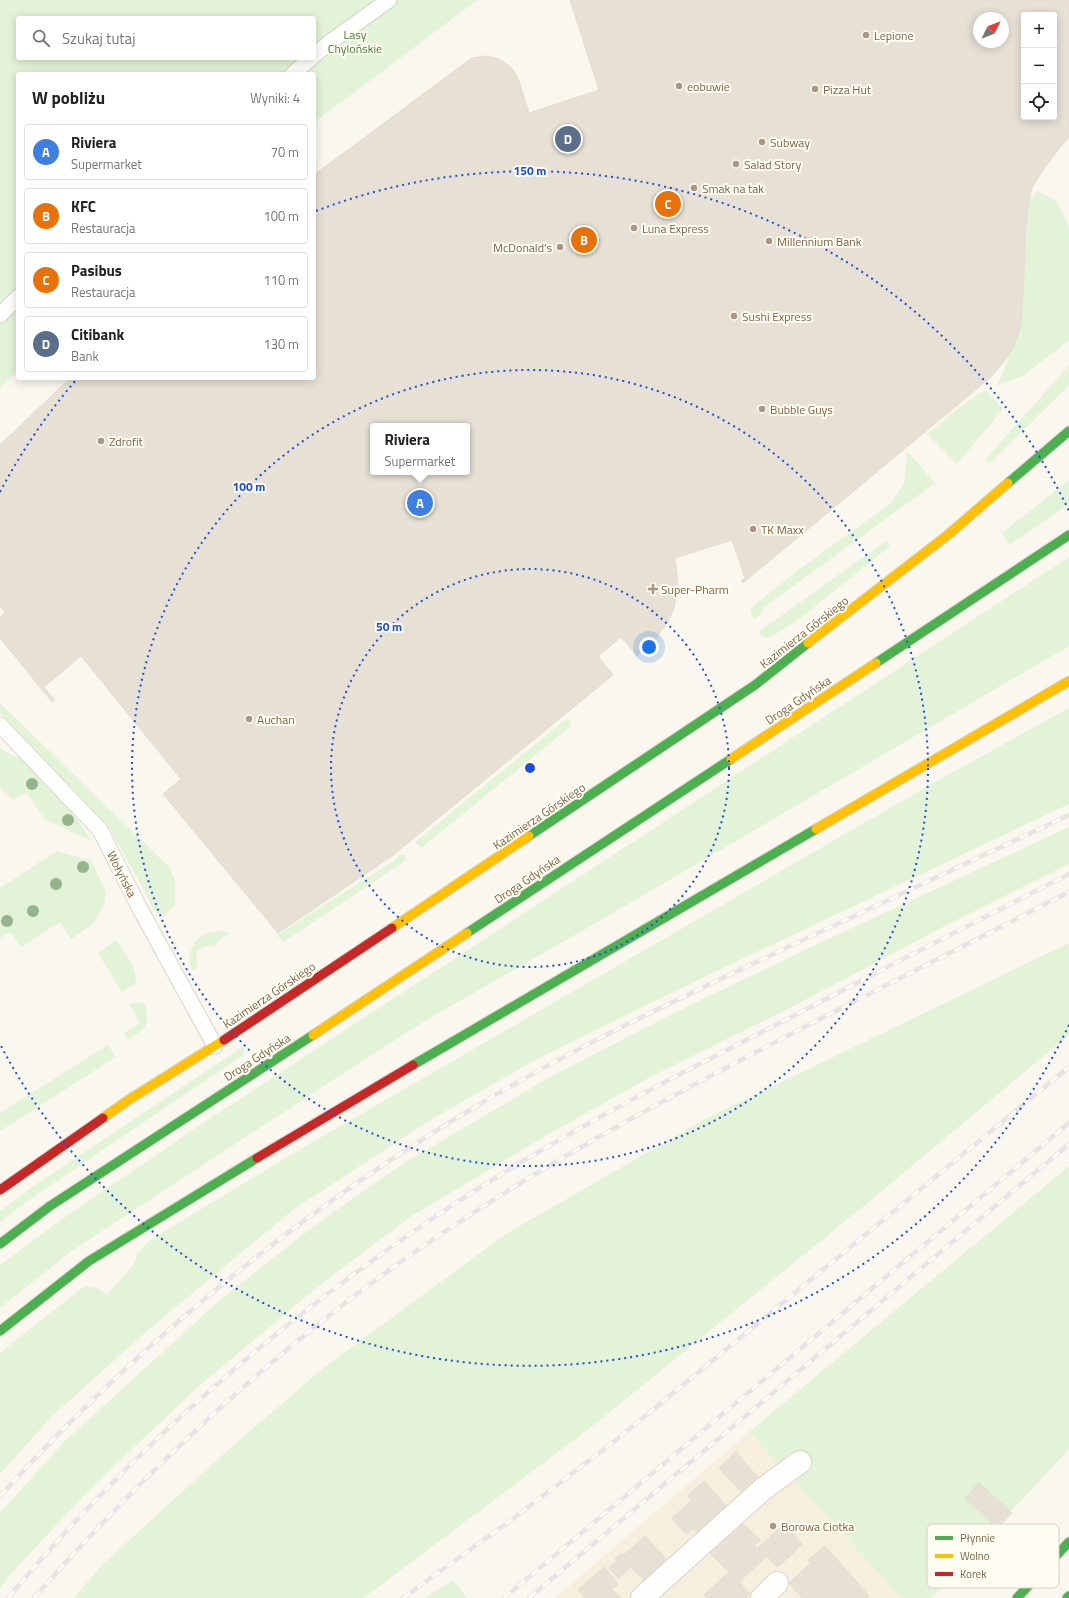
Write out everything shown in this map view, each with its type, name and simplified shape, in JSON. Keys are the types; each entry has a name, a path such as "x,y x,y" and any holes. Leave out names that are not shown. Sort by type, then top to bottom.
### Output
{"main road":[{"name":"Kazimierza Górskiego","path":"0,1190 127,1101 215,1046 755,685 949,534 1069,431"},
{"name":"Droga Gdyńska","path":"0,1244 50,1206 376,993 1069,535"},
{"path":"0,1331 89,1261 312,1124 1069,681"},
{"path":"1059,1553 1069,1542"},
{"path":"1017,1598 1026,1588"}],"street":[{"path":"642,1598 762,1489 800,1462"},
{"path":"762,1598 777,1583"}],"lane":[{"path":"316,53 389,0"},
{"path":"295,72 309,60"},
{"path":"0,315 16,299"},
{"name":"Wołyńska","path":"0,725 100,830 215,1046"}],"shaded area":[{"path":"749,1432 902,1598 555,1598"}],"green space":[{"name":"Lasy Chylońskie","path":"0,0 477,0 316,121 316,72 16,72 16,373 0,388"},
{"path":"1038,191 1057,202 1069,228 1069,340 1023,376 998,385 1020,326 1029,200"},
{"path":"1069,365 1069,385 990,463 986,459"},
{"path":"985,390 1003,409 957,464 927,434 957,409"},
{"path":"907,451 935,483 763,608 762,613 754,619 750,611 752,607 797,571 891,503 904,484"},
{"path":"1069,480 1069,504 1010,545 1002,533"},
{"path":"886,541 890,546 802,617 781,631 767,638 758,632"},
{"path":"1069,557 1069,646 582,931 428,1019 73,1250 0,1308 0,1265 58,1222 200,1125"},
{"path":"0,703 170,868 175,881 175,904 165,916 155,912 108,826 0,712"},
{"path":"1069,708 1069,804 706,976 539,1058 432,1119 294,1209 147,1331 52,1416 0,1474 0,1354 13,1342 85,1286 98,1288 107,1295 134,1264 137,1254 150,1240 299,1150 935,782"},
{"path":"568,719 571,721 570,727 421,848 415,842 565,720"},
{"path":"0,748 23,761 71,811 92,841 44,819 27,792 13,800 0,787"},
{"path":"1069,827 1069,864 939,929 790,1008 652,1076 547,1135 410,1217 315,1289 201,1384 94,1485 16,1568 0,1588 0,1513 64,1442 221,1299 318,1223 404,1163 552,1076 676,1012 807,949"},
{"path":"57,851 91,861 106,892 104,905 92,925 71,939 60,922 21,947 11,932 0,938 0,888"},
{"path":"399,855 404,855 406,860 283,942 277,935 395,860"},
{"path":"224,931 230,934 223,936 215,946 204,947 198,950 196,958 198,967 194,971 191,967 190,957 196,942 205,934"},
{"path":"116,940 130,961 136,979 135,984 122,992 98,953"},
{"path":"1069,943 1069,1035 870,1201 595,1424 365,1597 74,1598 101,1566 228,1450 326,1366 506,1234 709,1117"},
{"path":"142,1002 145,1004 147,1022 139,1033 127,1040 124,1033 140,1023 129,1004"},
{"path":"108,1045 116,1057 0,1131 0,1113"},
{"path":"245,1045 243,1055 26,1202 0,1222 0,1211 35,1185"},
{"path":"1069,1166 1069,1449 1000,1524 927,1524 927,1588 940,1588 931,1598 902,1598 749,1432"},
{"path":"453,1580 467,1598 425,1598"}],"building":[{"path":"570,0 1069,0 1069,137 1043,170 1032,188 1026,227 1022,315 1019,331 1014,346 1006,359 990,378 743,583 741,581 745,578 732,540 675,558 678,582 674,609 655,640 637,656 621,637 598,656 613,675 392,856 278,933 163,794 181,779 81,656 44,687 55,700 52,702 0,638 0,617 5,612 0,606 0,445 68,380 316,380 316,174 472,58 486,56 499,59 511,67 518,78 529,113 599,90"},
{"path":"736,1452 759,1479 743,1494 719,1468"},
{"path":"704,1481 726,1506 697,1532 693,1528 686,1534 672,1518 692,1500 688,1496"},
{"path":"979,1483 1012,1513 1002,1524 994,1524 965,1498"},
{"path":"742,1523 760,1540 754,1546 757,1549 770,1537 788,1558 777,1567 767,1556 739,1582 750,1594 746,1598 707,1598 704,1595 729,1572 710,1553"},
{"path":"784,1524 802,1544 788,1558 770,1537"},
{"path":"645,1536 666,1559 661,1564 664,1568 656,1576 653,1572 644,1580 631,1567 618,1578 609,1568 617,1561 615,1559 622,1553 624,1555"},
{"path":"825,1546 869,1596 867,1598 802,1598 789,1583 811,1563 808,1560"},
{"path":"604,1567 618,1584 612,1589 621,1598 585,1598 578,1590"}],"railway":[{"path":"0,1496 52,1440 163,1335 281,1238 342,1193 405,1151 508,1088 625,1025 1069,815"},
{"path":"8,1598 101,1494 202,1397 255,1351 310,1307 423,1225 506,1171 592,1121 1069,874"},
{"path":"34,1598 74,1553 158,1466 246,1384 340,1307 439,1235 545,1168 654,1106 1069,892"},
{"path":"403,1598 514,1518 621,1436 1069,1067"},
{"path":"504,1598 1069,1123"},
{"path":"529,1598 1069,1144"}],"traffic: fast":[{"path":"1008,483 1069,431"},
{"path":"876,663 1069,535"},
{"path":"529,836 755,685 808,643"},
{"path":"467,933 731,759"},
{"path":"413,1065 816,829"},
{"path":"0,1244 50,1206 313,1035"},
{"path":"0,1331 89,1261 257,1158"},
{"path":"1059,1553 1069,1542"},
{"path":"1017,1598 1026,1588"}],"traffic: slow":[{"path":"808,643 949,534 1008,483"},
{"path":"731,759 876,663"},
{"path":"816,829 1069,681"},
{"path":"392,928 529,836"},
{"path":"313,1035 467,933"},
{"path":"103,1118 127,1101 224,1040"}],"traffic: jam":[{"path":"224,1040 392,928"},
{"path":"257,1158 413,1065"},
{"path":"0,1190 103,1118"}],"place":[{"name":"Lepione","path":"866,35"},
{"name":"eobuwie","path":"679,86"},
{"name":"Pizza Hut","path":"815,89"},
{"name":"Citibank","path":"568,139"},
{"name":"Subway","path":"762,142"},
{"name":"Salad Story","path":"736,164"},
{"name":"Smak na tak","path":"694,188"},
{"name":"Pasibus","path":"668,204"},
{"name":"Luna Express","path":"634,228"},
{"name":"KFC","path":"584,240"},
{"name":"Millennium Bank","path":"769,241"},
{"name":"McDonald's","path":"560,247"},
{"name":"Sushi Express","path":"734,316"},
{"name":"Bubble Guys","path":"762,409"},
{"name":"Zdrofit","path":"101,441"},
{"name":"Riviera","path":"420,503"},
{"name":"TK Maxx","path":"753,529"},
{"name":"Super-Pharm","path":"653,589"},
{"name":"Auchan","path":"249,719"},
{"name":"Borowa Ciotka","path":"773,1526"}]}
